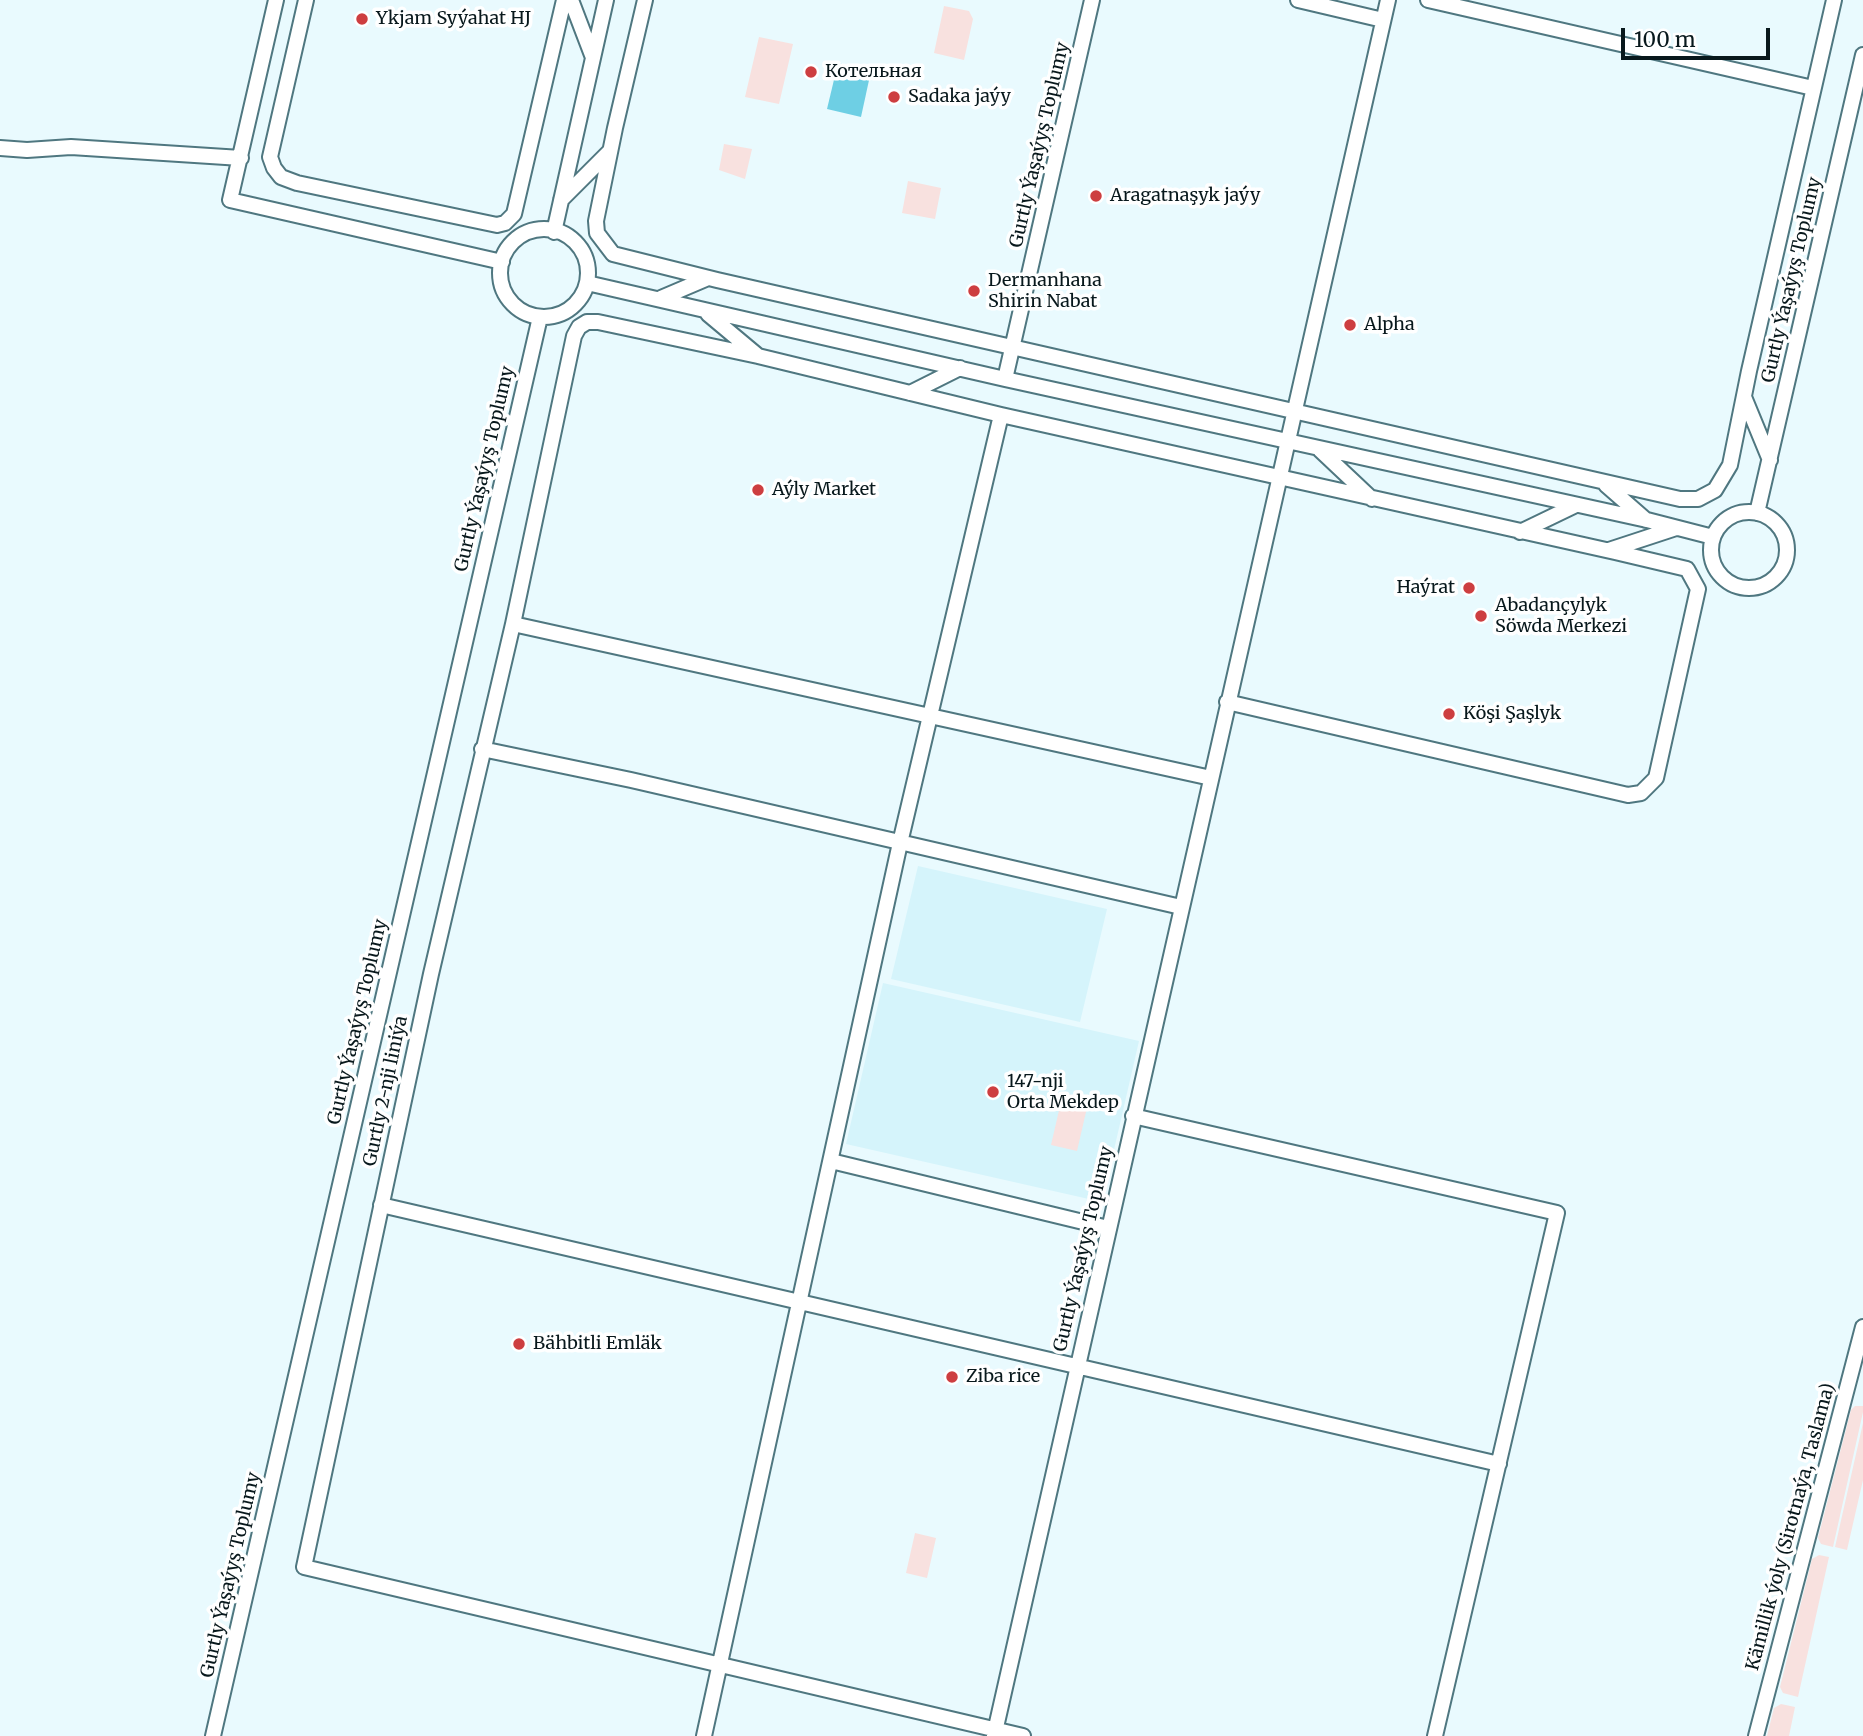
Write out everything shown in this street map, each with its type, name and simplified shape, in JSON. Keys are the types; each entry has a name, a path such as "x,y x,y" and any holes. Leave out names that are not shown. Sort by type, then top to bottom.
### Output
{"street":[{"path":"276,0 230,200 502,262"},
{"path":"306,0 270,157 281,177 339,193 497,225 505,223 514,214 564,0"},
{"path":"571,0 592,55"},
{"path":"554,232 606,0"},
{"path":"645,0 596,221 597,233 613,254 1605,484 1680,499 1698,499 1715,489 1730,465 1834,0"},
{"name":"Gurtly Ýaşaýyş Toplumy","path":"1005,379 1092,0"},
{"path":"1298,0 1383,20"},
{"path":"1287,443 1388,0"},
{"path":"1428,0 1813,88"},
{"name":"Gurtly Ýaşaýyş Toplumy","path":"1757,513 1863,55"},
{"path":"0,148 27,150 71,147 240,158"},
{"path":"560,201 610,151"},
{"path":"540,230 554,232 571,239 582,251 587,267 587,282 580,297 570,308 556,315 540,317 524,312 506,295 500,279 502,262 509,246 523,235 540,230"},
{"path":"661,298 708,278"},
{"path":"587,282 661,298 704,311 1287,443 1647,520 1713,537"},
{"path":"704,311 758,356 1001,415 1687,569 1698,589 1656,778 1640,793 1628,795 1227,702"},
{"name":"Gurtly Ýaşaýyş Toplumy","path":"213,1736 540,317"},
{"name":"Gurtly 2-nji liniýa","path":"721,1665 304,1567 482,749 513,624 574,336 579,327 587,322 598,322 758,356"},
{"path":"909,393 960,368"},
{"path":"1744,397 1770,460"},
{"path":"704,1736 900,843 1001,415"},
{"name":"Gurtly Ýaşaýyş Toplumy","path":"995,1733 1287,443"},
{"path":"1319,449 1372,499"},
{"path":"1605,484 1647,520"},
{"path":"1520,532 1576,505"},
{"path":"1740,512 1766,515 1776,522 1784,533 1786,559 1772,580 1761,586 1748,588 1735,585 1717,571 1712,560 1713,537 1728,517 1740,512"},
{"path":"1607,550 1676,528"},
{"path":"513,624 1211,778"},
{"path":"482,749 631,780 1181,906"},
{"path":"1133,1116 1557,1213 1436,1736"},
{"path":"831,1161 1108,1228"},
{"path":"382,1205 1499,1464"},
{"name":"Kämillik ýoly (Sirotnaýa, Taslama)","path":"1756,1736 1863,1326"},
{"path":"721,1665 995,1733 1023,1736"}],"shaded area":[{"path":"944,6 969,11 973,19 964,60 934,53"},
{"path":"759,37 793,44 779,104 745,97"},
{"path":"724,144 752,149 745,179 719,170"},
{"path":"908,181 941,188 935,219 902,213"},
{"path":"918,866 1107,909 1080,1022 891,979"},
{"name":"147-nji Orta Mekdep","path":"883,983 1139,1041 1102,1202 846,1144"},
{"path":"1063,1093 1089,1099 1077,1151 1051,1145"},
{"path":"1855,1406 1863,1406 1863,1412 1833,1547 1821,1544 1818,1538 1851,1410"},
{"path":"1863,1423 1863,1480 1847,1550 1835,1547"},
{"path":"915,1533 936,1538 927,1578 906,1573"},
{"path":"1819,1555 1829,1557 1798,1697 1783,1693 1780,1687 1812,1559"},
{"path":"1781,1704 1795,1707 1789,1736 1767,1736 1774,1708"}],"water":[{"path":"838,63 871,71 861,117 827,109"}],"place":[{"name":"Ykjam Syýahat HJ","path":"362,19"},
{"name":"Котельная","path":"811,72"},
{"name":"Sadaka jaýy","path":"894,97"},
{"name":"Aragatnaşyk jaýy","path":"1096,196"},
{"name":"Dermanhana Shirin Nabat","path":"974,291"},
{"name":"Alpha","path":"1350,325"},
{"name":"Aýly Market","path":"758,490"},
{"name":"Haýrat","path":"1469,588"},
{"name":"Abadançylyk Söwda Merkezi","path":"1481,616"},
{"name":"Köşi Şaşlyk","path":"1449,714"},
{"name":"147-nji Orta Mekdep","path":"993,1092"},
{"name":"Bähbitli Emläk","path":"519,1344"},
{"name":"Ziba rice","path":"952,1377"}]}
